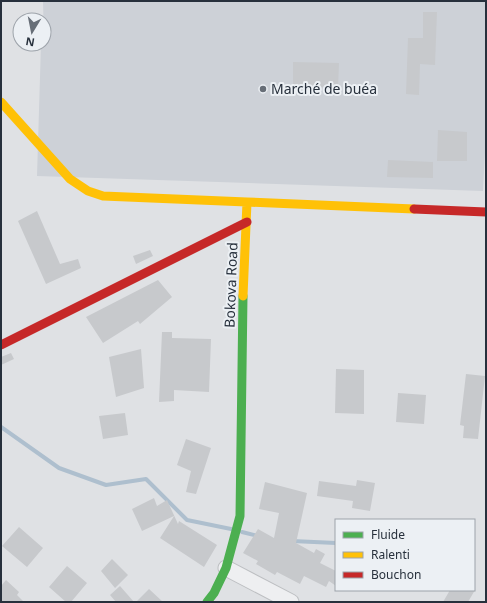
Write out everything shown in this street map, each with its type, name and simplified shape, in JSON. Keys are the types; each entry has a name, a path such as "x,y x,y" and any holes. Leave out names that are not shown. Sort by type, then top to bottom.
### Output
{"street":[{"path":"1,102 70,178 88,191 103,196 486,212"},
{"name":"Bokova Road","path":"207,602 214,593 226,568 240,516 244,412 243,306 247,202"},
{"path":"1,345 247,222"},
{"path":"226,568 291,602"}],"shaded area":[{"name":"Marché de buéa","path":"43,1 486,1 486,133 483,191 37,176 41,52 52,52 52,12 43,12"}],"building":[{"path":"423,12 437,12 435,65 420,64 419,95 406,94 408,38 423,38"},
{"path":"293,62 339,63 338,88 293,86"},
{"path":"438,130 467,132 467,161 437,161"},
{"path":"388,160 433,162 433,178 387,177"},
{"path":"37,211 60,264 78,259 81,268 46,284 18,221"},
{"path":"150,250 153,256 136,264 133,256"},
{"path":"158,280 172,297 140,324 138,321 103,343 86,317"},
{"path":"162,332 172,332 172,338 211,339 209,392 174,390 174,401 159,402"},
{"path":"141,349 144,388 116,397 109,357"},
{"path":"11,353 14,359 1,365 1,357"},
{"path":"336,369 364,370 364,414 335,413"},
{"path":"466,374 485,376 478,439 463,438 464,426 460,425"},
{"path":"398,393 426,395 424,424 396,422"},
{"path":"125,413 128,435 103,439 99,416"},
{"path":"186,439 211,448 196,494 186,492 191,471 177,465"},
{"path":"357,480 375,483 370,511 352,508 353,501 317,496 319,481 356,486"},
{"path":"265,482 307,493 296,543 314,553 316,549 325,554 320,563 335,570 335,585 329,581 326,587 304,576 300,584 277,572 275,575 256,564 258,561 243,553 258,529 274,538 279,513 259,509"},
{"path":"154,498 157,506 167,500 178,524 179,521 217,545 204,567 160,538 174,516 142,531 132,509"},
{"path":"19,527 43,548 27,567 2,546"},
{"path":"112,559 128,575 115,588 101,571"},
{"path":"67,566 87,583 71,602 66,602 49,587"},
{"path":"6,580 19,592 17,595 24,602 1,602 1,586"},
{"path":"120,586 134,602 116,602 110,595"},
{"path":"149,589 163,602 136,602"},
{"path":"449,591 474,591 468,602 443,602"}],"waterway":[{"path":"1,427 59,468 106,485 146,479 187,520 231,529"},
{"path":"242,532 258,536"},
{"path":"292,541 335,543"}],"traffic: fast":[{"path":"207,602 214,593 226,568 240,516 243,296"}],"traffic: slow":[{"path":"1,102 70,179 88,191 103,196 247,202"},
{"path":"243,296 247,202 414,209"}],"traffic: jam":[{"path":"414,209 486,212"},
{"path":"1,345 247,222"}],"place":[{"name":"Marché de buéa","path":"263,89"}]}
